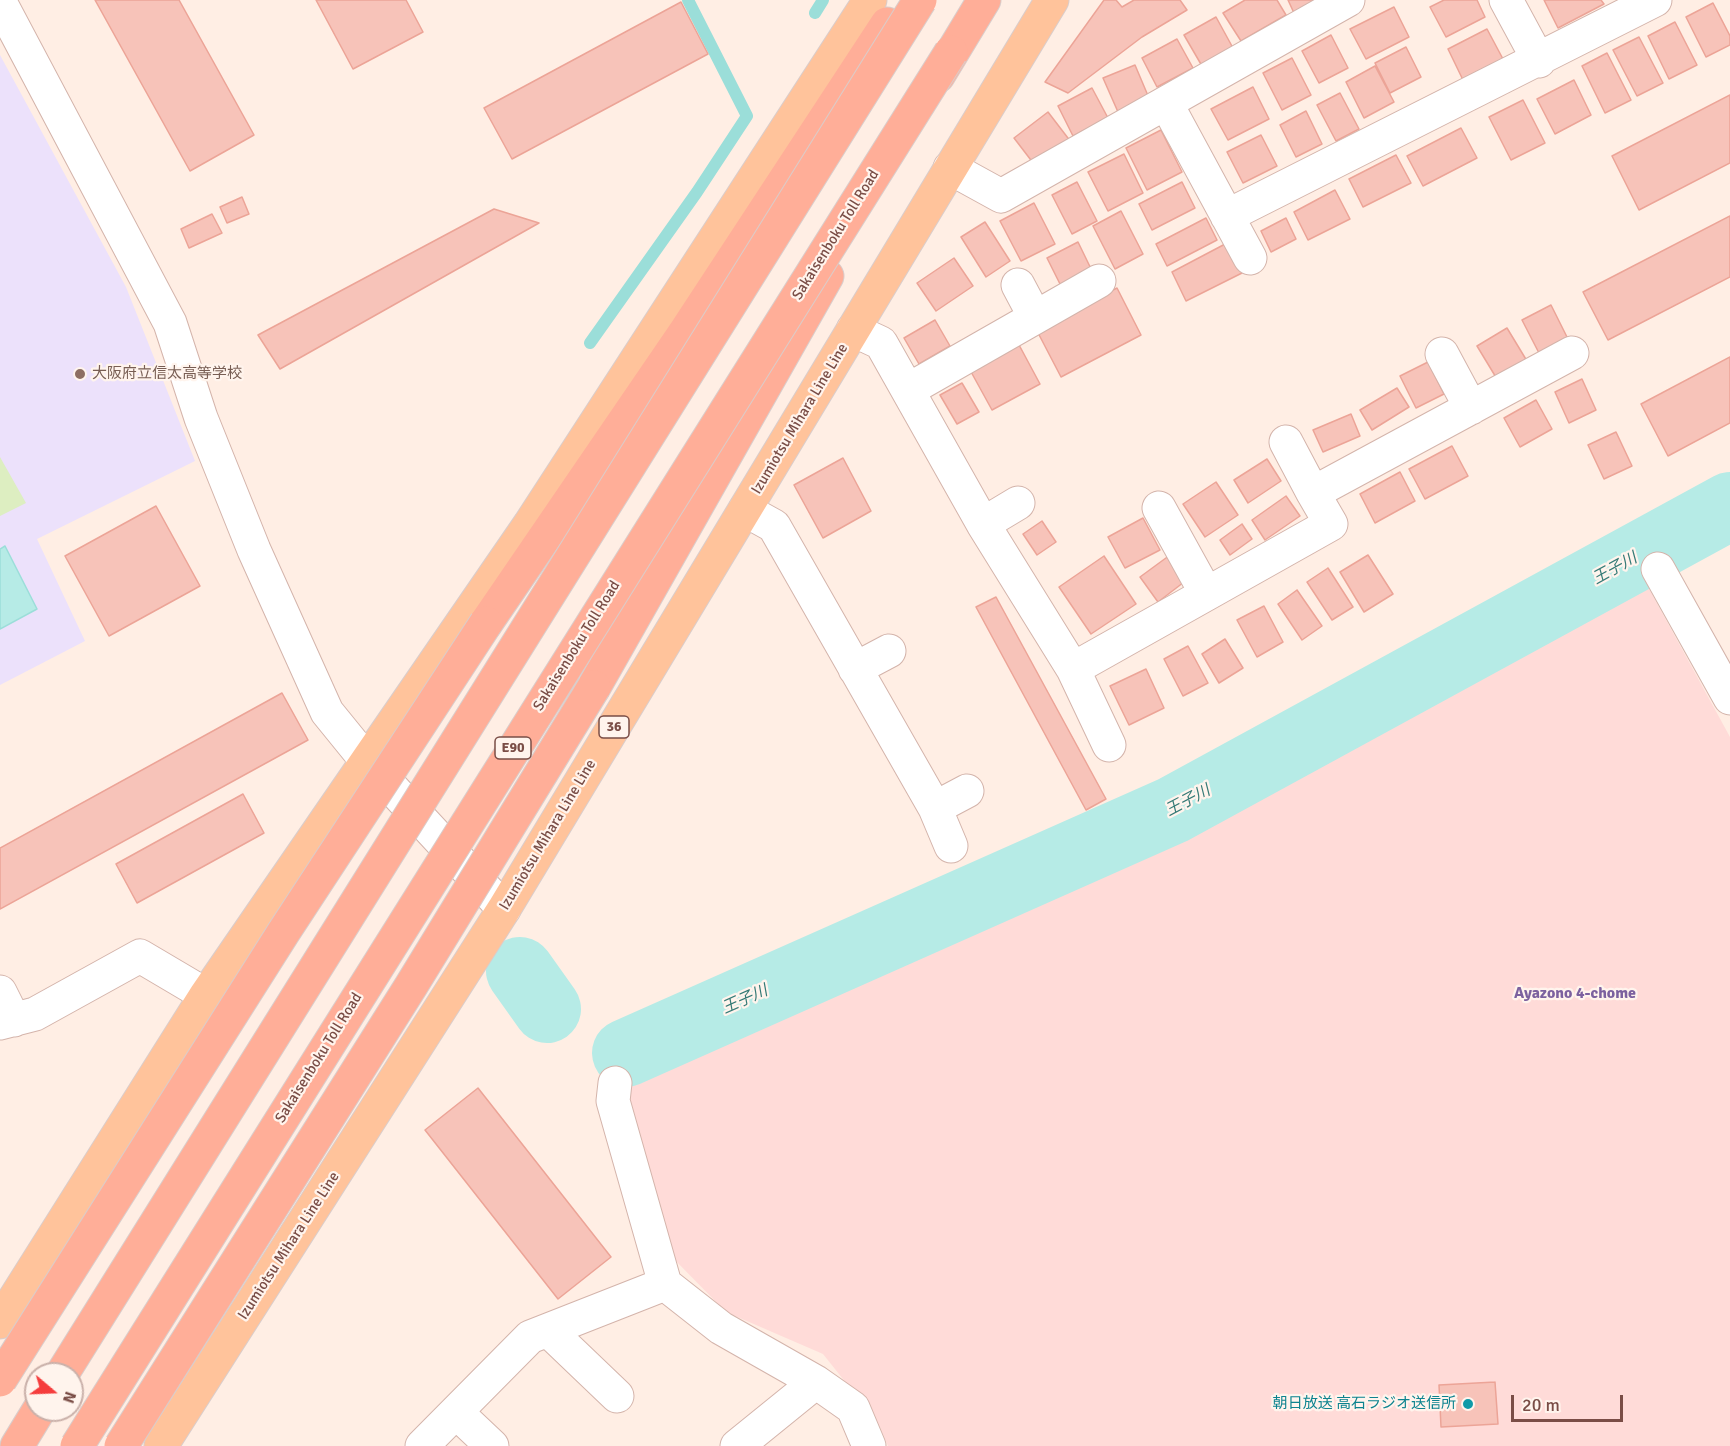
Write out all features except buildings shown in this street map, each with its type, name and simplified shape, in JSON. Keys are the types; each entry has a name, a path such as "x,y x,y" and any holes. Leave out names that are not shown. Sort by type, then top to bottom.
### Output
{"highway":[{"path":"0,1380 283,933 420,723 685,332 902,0"},
{"path":"69,1362 920,0"},
{"name":"Sakaisenboku Toll Road","path":"77,1446 984,0"},
{"path":"121,1446 411,986 594,687 734,444 951,52"},
{"path":"17,1446 32,1422"}],"main road":[{"path":"4,1305 206,995 530,524 870,0"},
{"name":"Izumiotsu Mihara Line Line","path":"161,1446 504,909 1052,0"}],"street":[{"path":"950,168 1001,196 1348,0"},
{"path":"1506,0 1539,61"},
{"path":"1227,216 1539,61 1655,0"},
{"path":"0,2 170,323 201,418 254,550 327,712 366,760 504,909"},
{"path":"1166,103 1250,258"},
{"path":"908,390 1099,281"},
{"path":"1018,285 1035,318"},
{"path":"852,330 881,343 983,524 1073,669 1109,745"},
{"path":"1313,493 1572,352"},
{"path":"1442,354 1471,408"},
{"path":"1073,669 1331,524 1286,442"},
{"path":"983,524 1018,503"},
{"path":"1159,508 1206,593"},
{"path":"746,510 774,526 936,808 951,846"},
{"path":"1658,569 1730,698"},
{"path":"855,669 889,651"},
{"path":"936,808 967,791"},
{"path":"5,1012 35,1014 140,956 206,995"},
{"path":"615,1083 613,1101 665,1284 721,1328 816,1382 853,1408 869,1446"},
{"path":"422,1446 530,1337 665,1284"},
{"path":"548,1330 617,1396"},
{"path":"737,1446 816,1382"},
{"path":"456,1412 492,1446"}],"shaded area":[{"name":"大阪府立信太高等学校","path":"0,55 126,287 195,461 37,539 85,641 0,685"},
{"path":"1642,576 1730,737 1730,1446 888,1446 878,1423 823,1354 726,1312 670,1255 618,1093 1163,829"}],"green space":[{"path":"0,457 26,503 0,516"}],"water":[{"path":"5,546 37,609 0,629 0,549"}],"waterway":[{"path":"590,343 697,192 747,116 688,0"},
{"path":"815,13 823,0"},
{"name":"王子川","path":"626,1053 1173,810 1730,506"},
{"name":"王子川","path":"520,971 547,1009"}],"place":[{"name":"大阪府立信太高等学校","path":"80,374"},
{"name":"朝日放送 高石ラジオ送信所","path":"1468,1404"}],"district":[{"name":"Ayazono 4-chome","path":"1575,994"}]}
